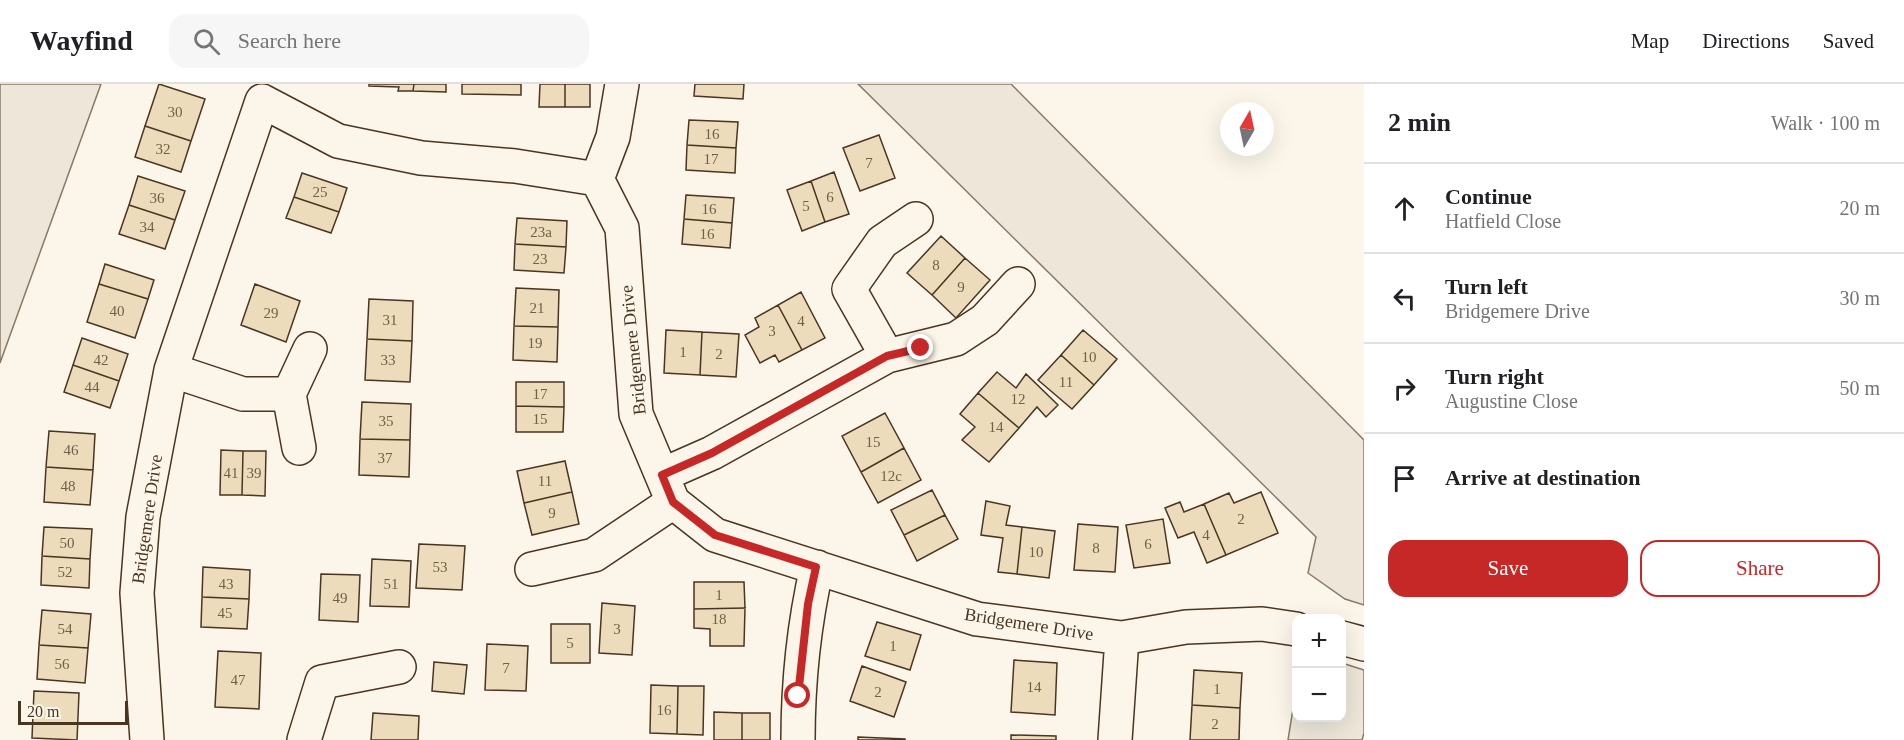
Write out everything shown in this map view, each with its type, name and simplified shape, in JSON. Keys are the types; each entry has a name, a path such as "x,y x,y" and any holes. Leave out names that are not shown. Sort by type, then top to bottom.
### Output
{"street":[{"path":"597,179 613,137 622,84"},
{"name":"Bridgemere Drive","path":"147,740 137,593 143,517 171,370 265,92 338,141 421,158 515,166 597,179 622,228 636,414 667,488 715,535 977,619 1122,638 1208,626 1262,624 1292,628"},
{"path":"887,356 849,289 882,242 916,219"},
{"path":"532,569 594,555 667,488 712,453 887,356 956,339 986,320 1018,284"},
{"path":"299,448 289,394 310,349"},
{"path":"171,370 243,394 289,394"},
{"path":"798,740 798,696 808,604 816,567"},
{"path":"1115,740 1122,638"},
{"path":"1346,639 1364,644"},
{"path":"304,740 322,682 399,667"}],"shaded area":[{"path":"0,84 101,84 0,363"},
{"path":"858,84 1011,84 1364,440 1364,605 1345,599 1308,573 1316,537"},
{"path":"1346,664 1364,670 1362,740 1288,740 1292,715 1292,722 1346,722"}],"building":[{"path":"159,84 205,99 191,141 145,126"},
{"path":"369,84 414,84 413,91 398,91 399,87 369,86"},
{"path":"414,84 446,84 446,92 413,91"},
{"path":"462,84 521,84 521,95 462,94"},
{"path":"540,84 565,84 565,107 539,107"},
{"path":"565,84 590,84 590,107 565,107"},
{"path":"695,84 744,84 743,99 694,96"},
{"path":"689,120 738,122 736,148 687,145"},
{"path":"145,126 191,141 181,172 135,157"},
{"path":"879,135 895,178 860,191 843,148"},
{"path":"687,145 736,148 735,173 686,170"},
{"path":"834,172 849,214 825,222 811,181"},
{"path":"302,173 347,188 339,212 294,197"},
{"path":"138,176 185,191 175,220 129,205"},
{"path":"811,181 825,222 802,231 787,190"},
{"path":"686,195 734,198 732,223 684,219"},
{"path":"294,197 339,212 331,233 286,218"},
{"path":"129,205 175,220 165,249 119,234"},
{"path":"517,218 567,221 566,247 515,244"},
{"path":"684,219 732,223 730,248 682,244"},
{"path":"941,236 965,258 932,295 907,273"},
{"path":"515,244 566,247 564,273 514,270"},
{"path":"965,258 990,280 956,318 932,295"},
{"path":"105,264 154,280 148,299 99,284"},
{"path":"99,284 148,299 135,338 87,322"},
{"path":"255,284 300,301 286,342 241,325"},
{"path":"516,288 559,290 558,327 514,326"},
{"path":"801,292 825,338 802,350 778,305"},
{"path":"369,299 413,301 412,341 367,339"},
{"path":"778,305 802,350 779,362 775,355 760,363 745,335 759,327 755,318"},
{"path":"514,326 558,327 557,362 513,360"},
{"path":"666,330 702,332 700,375 664,373"},
{"path":"1083,330 1117,359 1094,385 1061,355"},
{"path":"702,332 739,334 736,377 700,375"},
{"path":"82,338 128,354 119,381 73,365"},
{"path":"367,339 412,341 410,382 365,380"},
{"path":"1061,355 1094,385 1072,409 1038,380"},
{"path":"73,365 119,381 110,408 64,392"},
{"path":"997,372 1016,388 1026,374 1058,405 1046,417 1037,407 1019,428 978,393"},
{"path":"516,382 564,382 564,407 516,406"},
{"path":"978,393 1019,428 989,462 962,440 975,427 960,414"},
{"path":"362,402 411,404 410,440 360,439"},
{"path":"516,406 564,407 563,432 516,432"},
{"path":"885,413 904,448 861,472 842,436"},
{"path":"49,431 95,434 93,470 46,467"},
{"path":"360,439 410,440 409,477 359,475"},
{"path":"904,448 921,480 878,503 861,472"},
{"path":"221,450 243,451 242,495 220,495"},
{"path":"243,451 266,451 265,496 242,495"},
{"path":"565,461 572,492 524,503 517,471"},
{"path":"46,467 93,470 90,505 44,502"},
{"path":"932,490 945,515 904,535 891,510"},
{"path":"572,492 579,524 532,535 524,503"},
{"path":"1261,492 1278,533 1226,555 1204,504 1229,493 1234,503"},
{"path":"986,501 1010,506 1006,525 1022,527 1017,574 998,572 1003,538 981,535"},
{"path":"1180,502 1184,512 1204,504 1226,555 1207,563 1194,532 1178,538 1165,508"},
{"path":"945,515 958,539 917,561 904,535"},
{"path":"1163,519 1170,563 1134,568 1126,525"},
{"path":"1078,524 1118,527 1115,572 1074,570"},
{"path":"44,527 92,529 90,559 42,556"},
{"path":"1022,527 1055,531 1049,578 1017,574"},
{"path":"419,544 465,546 462,590 416,588"},
{"path":"42,556 90,559 89,588 41,585"},
{"path":"372,559 411,561 409,607 370,606"},
{"path":"203,567 250,570 249,599 202,597"},
{"path":"321,574 360,575 358,622 319,620"},
{"path":"694,582 744,582 745,608 694,609"},
{"path":"202,597 249,599 247,629 201,627"},
{"path":"602,603 635,606 632,655 599,653"},
{"path":"745,608 744,646 710,646 710,629 694,628 694,609"},
{"path":"42,610 91,614 88,648 39,645"},
{"path":"877,622 921,635 910,670 865,656"},
{"path":"551,624 590,624 590,663 551,663"},
{"path":"487,644 528,646 526,691 485,690"},
{"path":"39,645 88,648 85,683 37,679"},
{"path":"218,651 261,653 259,709 215,707"},
{"path":"1014,660 1057,663 1055,715 1011,712"},
{"path":"434,662 467,665 464,694 432,691"},
{"path":"862,666 906,682 894,717 850,701"},
{"path":"1194,670 1242,673 1240,708 1192,705"},
{"path":"651,685 678,686 677,734 650,733"},
{"path":"678,686 704,686 703,735 677,734"},
{"path":"34,691 79,693 77,740 32,738"},
{"path":"1192,705 1240,708 1239,740 1190,740"},
{"path":"714,712 742,713 742,740 714,740"},
{"path":"373,713 419,716 418,740 371,740"},
{"path":"742,713 770,713 770,740 742,740"},
{"path":"1011,735 1056,736 1056,740 1011,740"},
{"path":"858,737 905,739 905,740 858,740"}],"route":[{"path":"798,696 808,604 816,567 715,535 673,502 662,475 712,453 887,356 921,348"}]}
